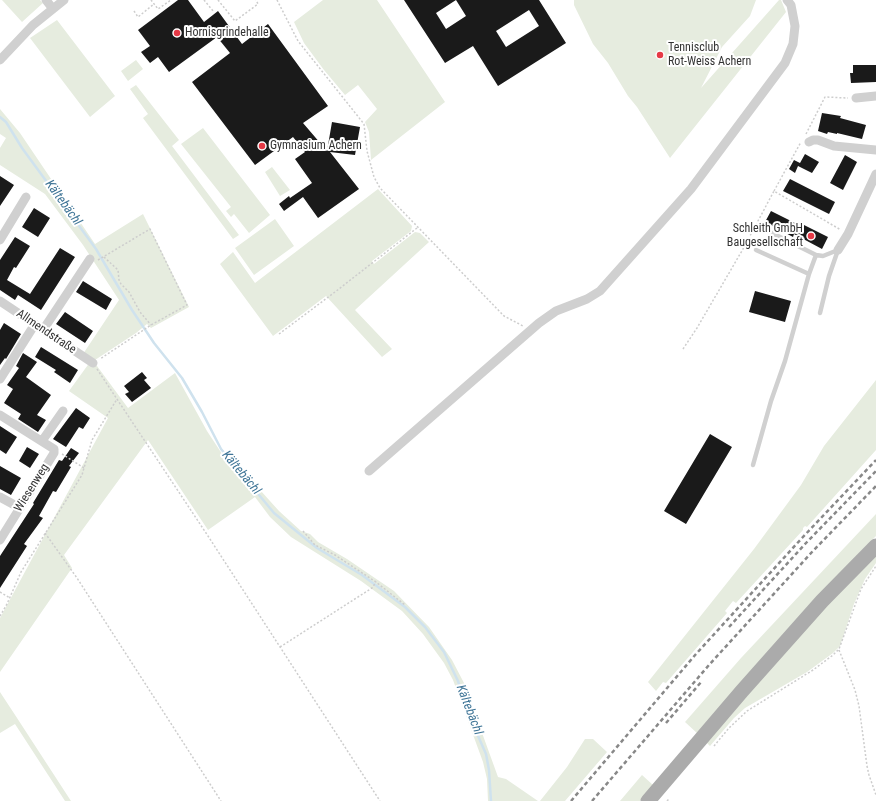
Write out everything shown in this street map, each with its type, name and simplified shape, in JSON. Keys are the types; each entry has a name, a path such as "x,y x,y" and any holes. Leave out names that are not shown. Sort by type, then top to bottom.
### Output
{"main road":[{"path":"648,801 742,691 827,596 876,546"}],"street":[{"path":"46,0 52,9"},
{"path":"0,60 33,25 64,0"},
{"path":"369,470 539,323 556,311 587,299 600,291 691,189 785,63 793,44 795,26 791,2"},
{"path":"856,98 876,96"},
{"path":"809,142 818,140 834,146 876,150"},
{"path":"838,250 848,234 876,174"},
{"path":"0,240 26,197"},
{"path":"43,330 93,260"},
{"name":"Allmendstraße","path":"0,301 93,363"},
{"path":"0,379 35,324"},
{"path":"42,441 63,411"},
{"path":"0,415 54,449"},
{"name":"Wiesenweg","path":"0,540 54,453 54,449"},
{"path":"0,497 20,508"}],"lane":[{"path":"766,230 816,255 823,256 838,250"},
{"path":"756,250 809,274"},
{"path":"820,313 829,276 838,250"},
{"path":"753,465 771,401 785,361 809,274 816,255"}],"path":[{"path":"151,0 158,9 171,0"},
{"path":"204,0 214,12"},
{"path":"218,0 235,21 258,4 256,0"},
{"path":"277,0 298,41 364,124 374,177 380,188 504,316 524,326"},
{"path":"134,12 138,17 154,4"},
{"path":"279,334 418,227"},
{"path":"93,260 104,257 150,229 187,305 147,327 93,363 380,801"},
{"path":"104,257 118,270 121,284 130,292 140,312 151,325"},
{"path":"0,616 10,598 21,572 82,475 92,440 117,398"},
{"path":"54,449 84,468"},
{"path":"303,531 315,545 335,555 376,582 405,605"},
{"path":"45,533 77,578 221,801"},
{"path":"714,746 729,728 747,711 813,670 833,655 838,649 861,589 876,566"},
{"path":"280,647 372,588 376,582"},
{"path":"0,592 10,598"},
{"path":"838,649 855,690 859,706 867,766 876,795"}],"shaded area":[{"path":"2,0 40,0 43,3 22,22"},
{"path":"323,0 377,0 445,102 371,160 369,132 365,122 377,109 358,85 345,95 304,43 294,22"},
{"name":"Tennisclub Rot-Weiss Achern","path":"574,0 756,0 750,16 722,47 701,88 779,0 781,0 786,12 670,158 637,107 628,96 608,63 593,44 574,5"},
{"path":"57,20 115,96 90,117 30,38"},
{"path":"136,60 143,69 128,81 121,71"},
{"path":"136,85 179,140 172,146 239,235 233,239 143,118 148,114 130,89"},
{"path":"0,109 20,133 95,244 143,214 189,307 151,328 147,324 95,360 83,354 119,300 83,245 45,194 0,165 0,148 6,138 0,134"},
{"path":"203,128 270,215 249,233 234,214 231,217 226,211 231,207 181,144"},
{"path":"272,167 290,190 280,196 265,172"},
{"path":"378,189 412,226 411,231 372,261 374,264 415,232 420,233 429,242 355,310 392,349 382,357 326,296 273,336 220,264 233,252 255,283"},
{"path":"275,219 294,246 254,275 235,248"},
{"path":"90,362 97,366 128,408 175,373 207,431 228,463 233,460 279,511 301,531 310,534 318,542 347,559 394,591 429,627 452,660 464,683 498,777 506,779 538,801 488,801 487,779 483,762 453,680 444,663 423,634 402,611 361,581 291,537 270,517 255,497 208,530 148,440 64,555 72,568 0,672 0,618 108,418 69,391"},
{"path":"876,380 876,450 807,527 805,526 803,528 803,530 736,603 733,601 725,611 727,613 666,683 663,682 656,691 648,682 754,549 801,485 824,446"},
{"path":"876,514 876,536 860,552 698,734 685,722 741,658"},
{"path":"876,552 876,563 865,579 854,604 840,646 807,672 745,708 734,718 710,746 704,740"},
{"path":"0,692 71,801 65,801 15,724 0,733"},
{"path":"585,739 593,739 607,752 565,801 540,801 567,767"},
{"path":"642,775 653,785 640,801 620,801"}],"building":[{"path":"178,0 188,0 204,22 218,11 242,44 268,24 328,106 303,123 327,151 332,122 360,127 355,155 330,152 359,189 318,218 303,197 284,211 279,204 289,196 290,198 312,183 295,159 305,152 293,137 255,165 192,82 230,53 217,37 169,72 158,57 150,63 141,52 150,46 138,30"},
{"path":"404,0 456,0 539,0 566,43 498,86 473,46 445,63","holes":["456,0 466,16 446,29 436,13","529,10 539,26 506,47 496,31"]},
{"path":"853,65 876,65 876,82 851,83 850,73 853,73"},
{"path":"822,113 841,116 840,118 866,125 862,139 837,133 828,132 827,134 818,131"},
{"path":"805,154 819,162 812,173 798,166 795,173 789,169 794,160 800,163"},
{"path":"845,155 857,162 843,190 830,183"},
{"path":"0,176 14,185 0,206"},
{"path":"790,179 835,202 829,214 783,191"},
{"path":"34,208 50,218 38,237 22,227"},
{"path":"771,211 828,237 822,249 794,234 793,237 765,222"},
{"path":"15,237 30,246 16,268 14,267 7,280 30,294 60,248 75,257 41,310 18,295 15,300 0,290 0,260"},
{"path":"83,281 112,299 106,310 76,292"},
{"path":"755,291 791,301 785,322 749,312"},
{"path":"65,312 93,331 85,343 56,324"},
{"path":"4,323 21,334 6,359 5,358 0,365 0,330"},
{"path":"41,347 78,370 70,383 54,372 56,370 35,357"},
{"path":"23,353 37,362 26,377 51,395 37,415 46,420 38,432 18,419 21,414 4,403 13,389 7,385 19,368 16,366"},
{"path":"142,372 147,378 144,380 151,388 132,402 125,394 129,392 124,386"},
{"path":"76,408 90,418 83,429 79,427 66,447 53,439"},
{"path":"0,426 17,437 6,454 0,450"},
{"path":"710,434 732,447 686,524 664,511"},
{"path":"27,447 39,454 30,468 19,461"},
{"path":"71,448 79,453 69,466 71,467 56,492 53,491 39,516 43,518 24,544 27,546 0,588 0,556 34,504 33,503 59,460 62,461"},
{"path":"0,466 21,478 11,495 0,489"}],"waterway":[{"name":"Kältebächl","path":"0,117 6,122 22,148 96,249 132,310 154,343 182,378 221,449 274,513 317,548 362,575 405,607 425,627 444,652 458,681 471,720 486,754 489,770 491,801"}],"railway":[{"path":"571,801 696,654 876,460"},
{"path":"729,627 806,543 876,471"},
{"path":"592,801 709,665 812,552 876,486"},
{"path":"666,723 702,681"}],"place":[{"name":"Hornisgrindehalle","path":"177,33"},
{"name":"Tennisclub Rot-Weiss Achern","path":"660,55"},
{"name":"Gymnasium Achern","path":"262,146"},
{"name":"Schleith GmbH Baugesellschaft","path":"811,236"}]}
